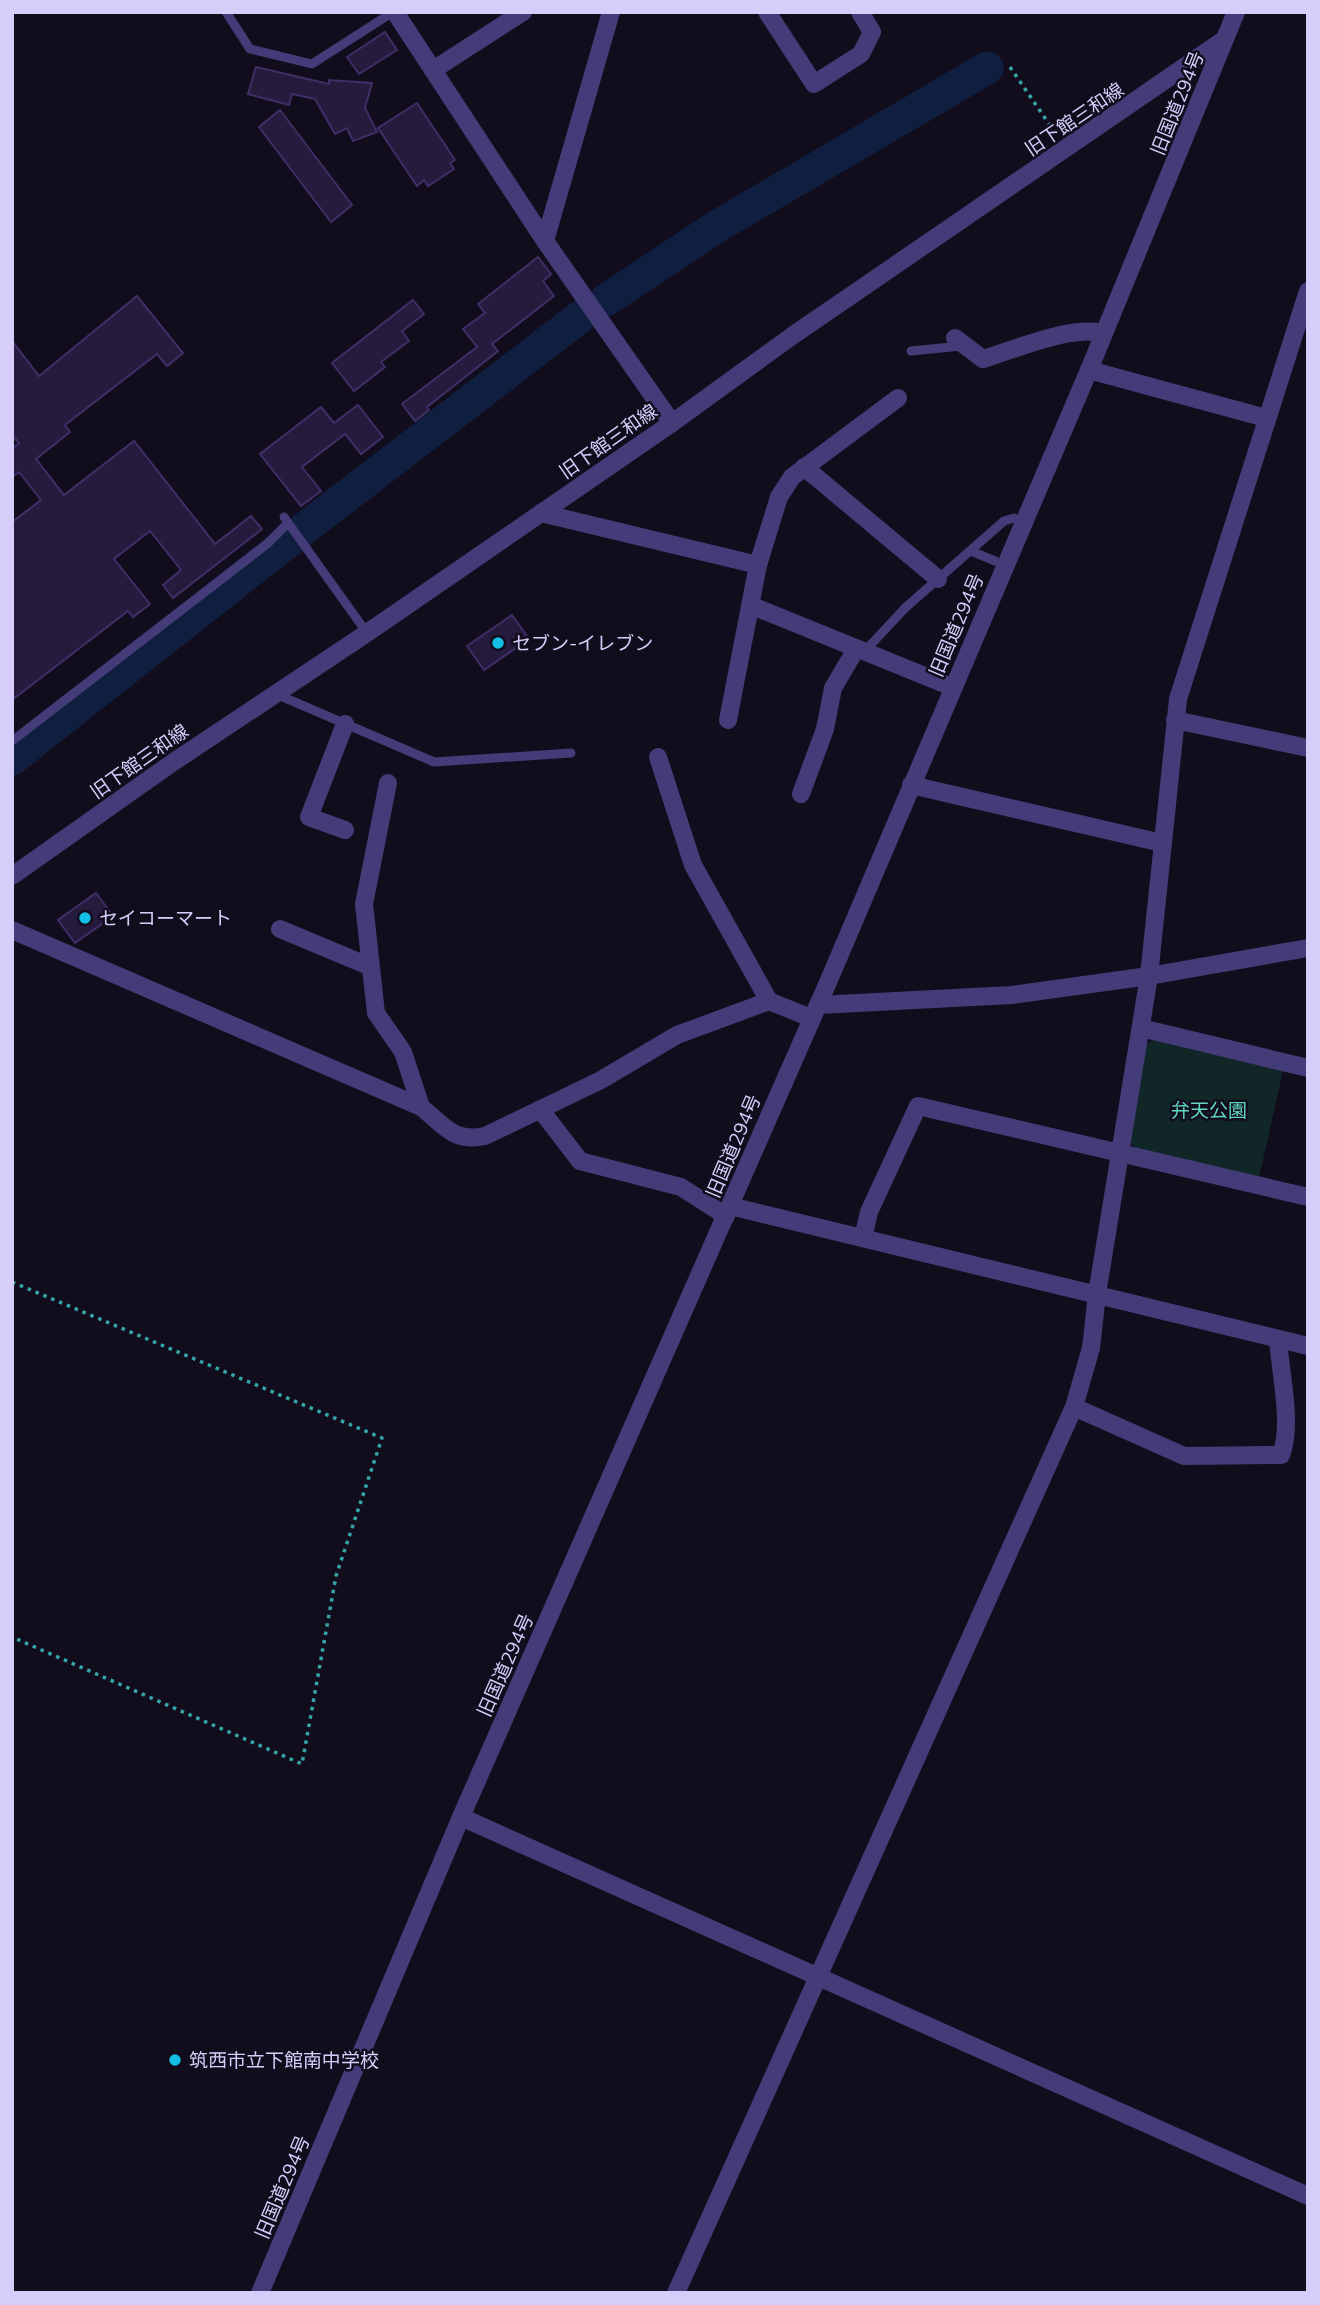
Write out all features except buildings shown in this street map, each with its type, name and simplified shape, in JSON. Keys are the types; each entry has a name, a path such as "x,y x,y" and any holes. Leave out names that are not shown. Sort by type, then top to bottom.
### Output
{"street":[{"path":"394,12 545,241 672,423"},
{"path":"433,70 523,12"},
{"path":"545,241 611,12"},
{"path":"767,12 814,84 861,54 872,32 860,12"},
{"name":"旧国道294号","path":"260,2293 461,1817 815,1012 1089,370 1237,12"},
{"name":"旧下館三和線","path":"12,876 172,763 367,633 672,423 792,336 1225,39"},
{"path":"676,2293 1074,1407 1091,1348 1097,1294 1149,976 1178,699 1266,418 1300,343 1308,291"},
{"path":"960,342 983,359 1056,336 1094,331 1104,333"},
{"path":"1089,370 1266,418"},
{"path":"728,720 758,565 779,497 792,477 804,467 898,398"},
{"path":"804,467 938,579"},
{"path":"541,513 758,565"},
{"path":"750,605 952,687"},
{"path":"801,794 825,729 833,688 860,651"},
{"path":"1175,719 1308,748"},
{"path":"345,724 309,817 345,830"},
{"path":"658,757 693,865 769,1001"},
{"path":"388,783 365,904 371,967 376,1013 403,1052 421,1107"},
{"path":"911,785 1162,843"},
{"path":"280,929 371,967"},
{"path":"12,930 421,1107 442,1123 453,1136 471,1139 485,1136 601,1080 677,1035 769,1001 815,1012 1012,995 1149,976 1308,948"},
{"path":"1141,1028 1308,1068"},
{"path":"863,1238 869,1212 918,1106 1308,1197"},
{"path":"540,1109 580,1161 681,1187 728,1211 863,1238 1308,1346"},
{"path":"1074,1407 1184,1456 1280,1455 1285,1444 1286,1429 1278,1339"},
{"path":"461,1817 1308,2196"}],"lane":[{"path":"226,12 250,49 312,64 394,12"},
{"path":"911,351 960,342"},
{"path":"860,651 1004,521 1014,518"},
{"path":"12,741 267,544 288,524 367,633"},
{"path":"971,551 995,561"},
{"path":"276,694 434,762 571,752"}],"path":[{"path":"1010,67 1057,134"},
{"path":"12,1282 382,1438 337,1576 302,1764 12,1637"}],"green space":[{"name":"弁天公園","path":"1152,1040 1283,1071 1259,1178 1137,1150 1128,1138 1139,1051"}],"waterway":[{"path":"606,300 716,227 987,68"},
{"path":"12,759 314,521 580,317"}],"place":[{"name":"セブン-イレブン","path":"498,643"},
{"name":"セイコーマート","path":"85,918"},
{"name":"筑西市立下館南中学校","path":"175,2060"}]}
